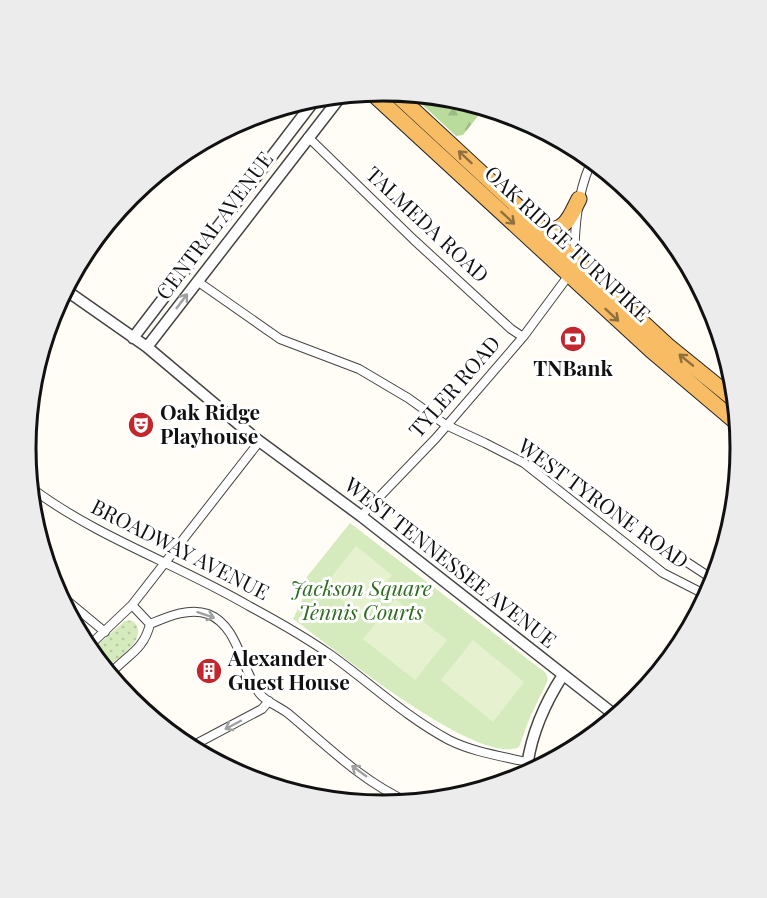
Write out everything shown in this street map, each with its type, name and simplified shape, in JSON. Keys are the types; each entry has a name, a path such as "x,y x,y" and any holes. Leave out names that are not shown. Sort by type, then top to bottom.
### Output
{"highway":[{"name":"OAK RIDGE TURNPIKE","path":"381,101 652,351 729,416"},
{"name":"OAK RIDGE TURNPIKE","path":"405,102 574,260 668,345 726,393"},
{"path":"545,231 555,231 565,224 579,199"},
{"path":"569,275 574,260"}],"street":[{"name":"CENTRAL AVENUE","path":"147,347 334,105"},
{"name":"CENTRAL AVENUE","path":"133,338 307,110"},
{"path":"294,126 308,137"},
{"name":"TALMEDA ROAD","path":"308,137 414,240 511,329 523,337"},
{"path":"574,260 575,221 583,181 589,168"},
{"path":"253,181 267,190"},
{"path":"184,270 197,281"},
{"name":"TYLER ROAD","path":"361,516 436,438 523,337 569,275"},
{"name":"WEST TYRONE ROAD","path":"197,281 280,339 359,369 408,398 446,425 524,464 663,573 700,593"},
{"name":"WEST TENNESSEE AVENUE","path":"72,295 147,347 260,442 361,516 611,712"},
{"path":"152,312 166,322"},
{"path":"94,641 132,605 260,442"},
{"name":"BROADWAY AVENUE","path":"39,493 89,524 236,598 295,632 329,654 424,725 450,740 479,751 527,762"},
{"path":"676,555 707,576"},
{"path":"132,605 150,624"},
{"path":"74,606 105,632"},
{"path":"115,669 143,643 150,624 170,616 190,612 208,614 230,634 260,694 288,713 358,772 394,796"},
{"path":"527,765 536,725 543,707 563,675"},
{"path":"198,743 262,709 269,701"}],"green space":[{"path":"421,103 479,115 463,135 456,136"},
{"name":"Jackson Square Tennis Courts","path":"350,523 546,673 548,680 530,717 519,747 499,748 471,739 439,722 404,701 293,619 302,600 306,578"},
{"path":"356,546 392,575 360,615 324,586"},
{"path":"395,599 447,640 415,680 363,639"},
{"path":"125,621 132,621 136,624 137,638 128,650 111,665 97,645"},
{"path":"473,640 524,682 493,722 441,680"}],"place":[{"name":"TNBank","path":"573,339"},
{"name":"Oak Ridge Playhouse","path":"141,425"},
{"name":"Alexander Guest House","path":"209,671"}]}
